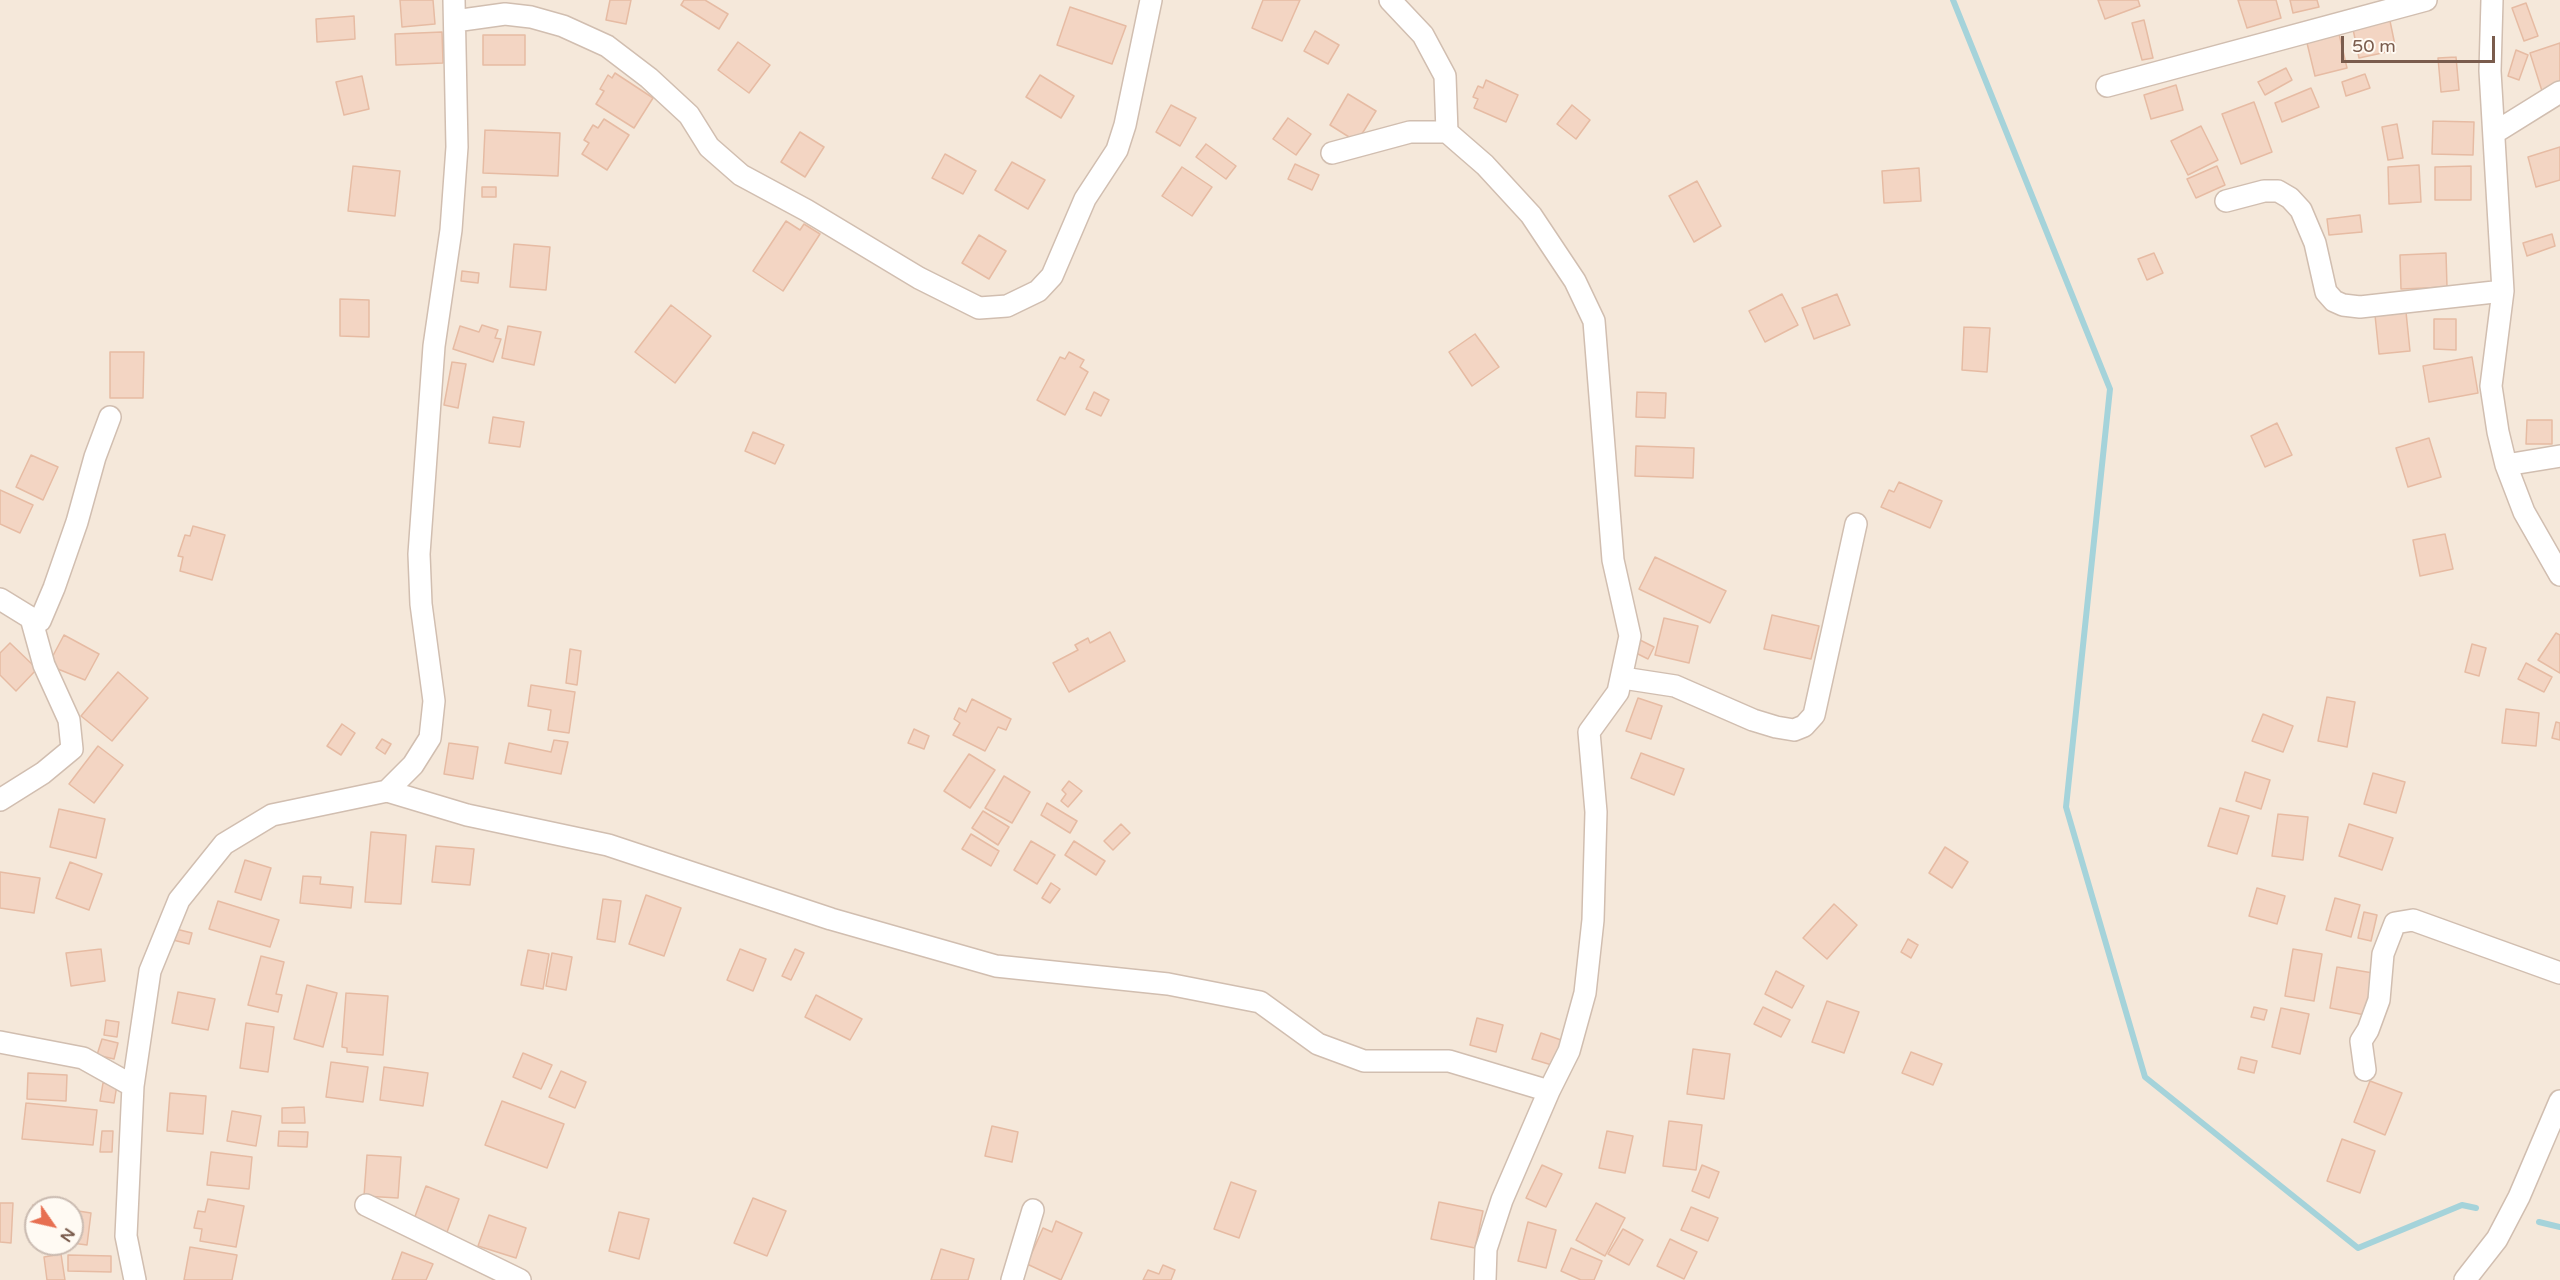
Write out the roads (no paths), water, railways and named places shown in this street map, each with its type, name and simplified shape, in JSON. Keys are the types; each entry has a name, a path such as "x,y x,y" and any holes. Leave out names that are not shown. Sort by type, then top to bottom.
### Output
{"street":[{"path":"387,790 413,765 430,738 434,700 422,604 420,554 434,346 451,230 457,147 455,10 531,17 563,26 607,46 649,78 689,115 709,147 741,175 806,210 919,278 979,308 1007,306 1038,291 1052,276 1085,199 1117,150 1125,125 1151,0"},
{"path":"1389,0 1423,35 1445,76 1448,132"},
{"path":"2107,86 2426,0"},
{"path":"2492,0 2490,71 2503,291 2491,386 2506,465 2524,512 2560,575"},
{"path":"2494,133 2560,92"},
{"path":"1332,153 1410,132 1448,132 1485,165 1531,215 1575,281 1594,321 1613,560 1630,636 1623,678 1618,692 1588,732 1596,812 1593,920 1585,993 1569,1051 1549,1091 1502,1200 1486,1249 1485,1280"},
{"path":"2226,201 2264,191 2278,192 2290,198 2301,210 2315,243 2325,292 2334,301 2343,305 2360,307 2503,291"},
{"path":"0,599 40,621 77,522 95,457 110,417"},
{"path":"2506,465 2560,456"},
{"path":"1623,678 1675,686 1776,728 1794,730 1804,726 1814,715 1856,524"},
{"path":"0,800 43,773 72,749 69,720 44,665 32,618"},
{"path":"135,1280 126,1236 133,1086 150,971 179,900 224,844 272,815 387,790 467,815 608,845 820,915 996,966 1168,984 1260,1002 1318,1044 1364,1060 1449,1061 1549,1091"},
{"path":"2365,1070 2361,1041 2368,1030 2379,1000 2383,954 2395,923 2413,920 2560,973"},
{"path":"0,1042 83,1058 133,1086"},
{"path":"2465,1280 2497,1239 2514,1207 2560,1101"},
{"path":"366,1205 520,1280"},
{"path":"1012,1280 1033,1210"}],"waterway":[{"path":"1953,0 2110,389 2066,807 2145,1077 2358,1248 2462,1205 2476,1208"},
{"path":"2539,1222 2560,1227"}]}
